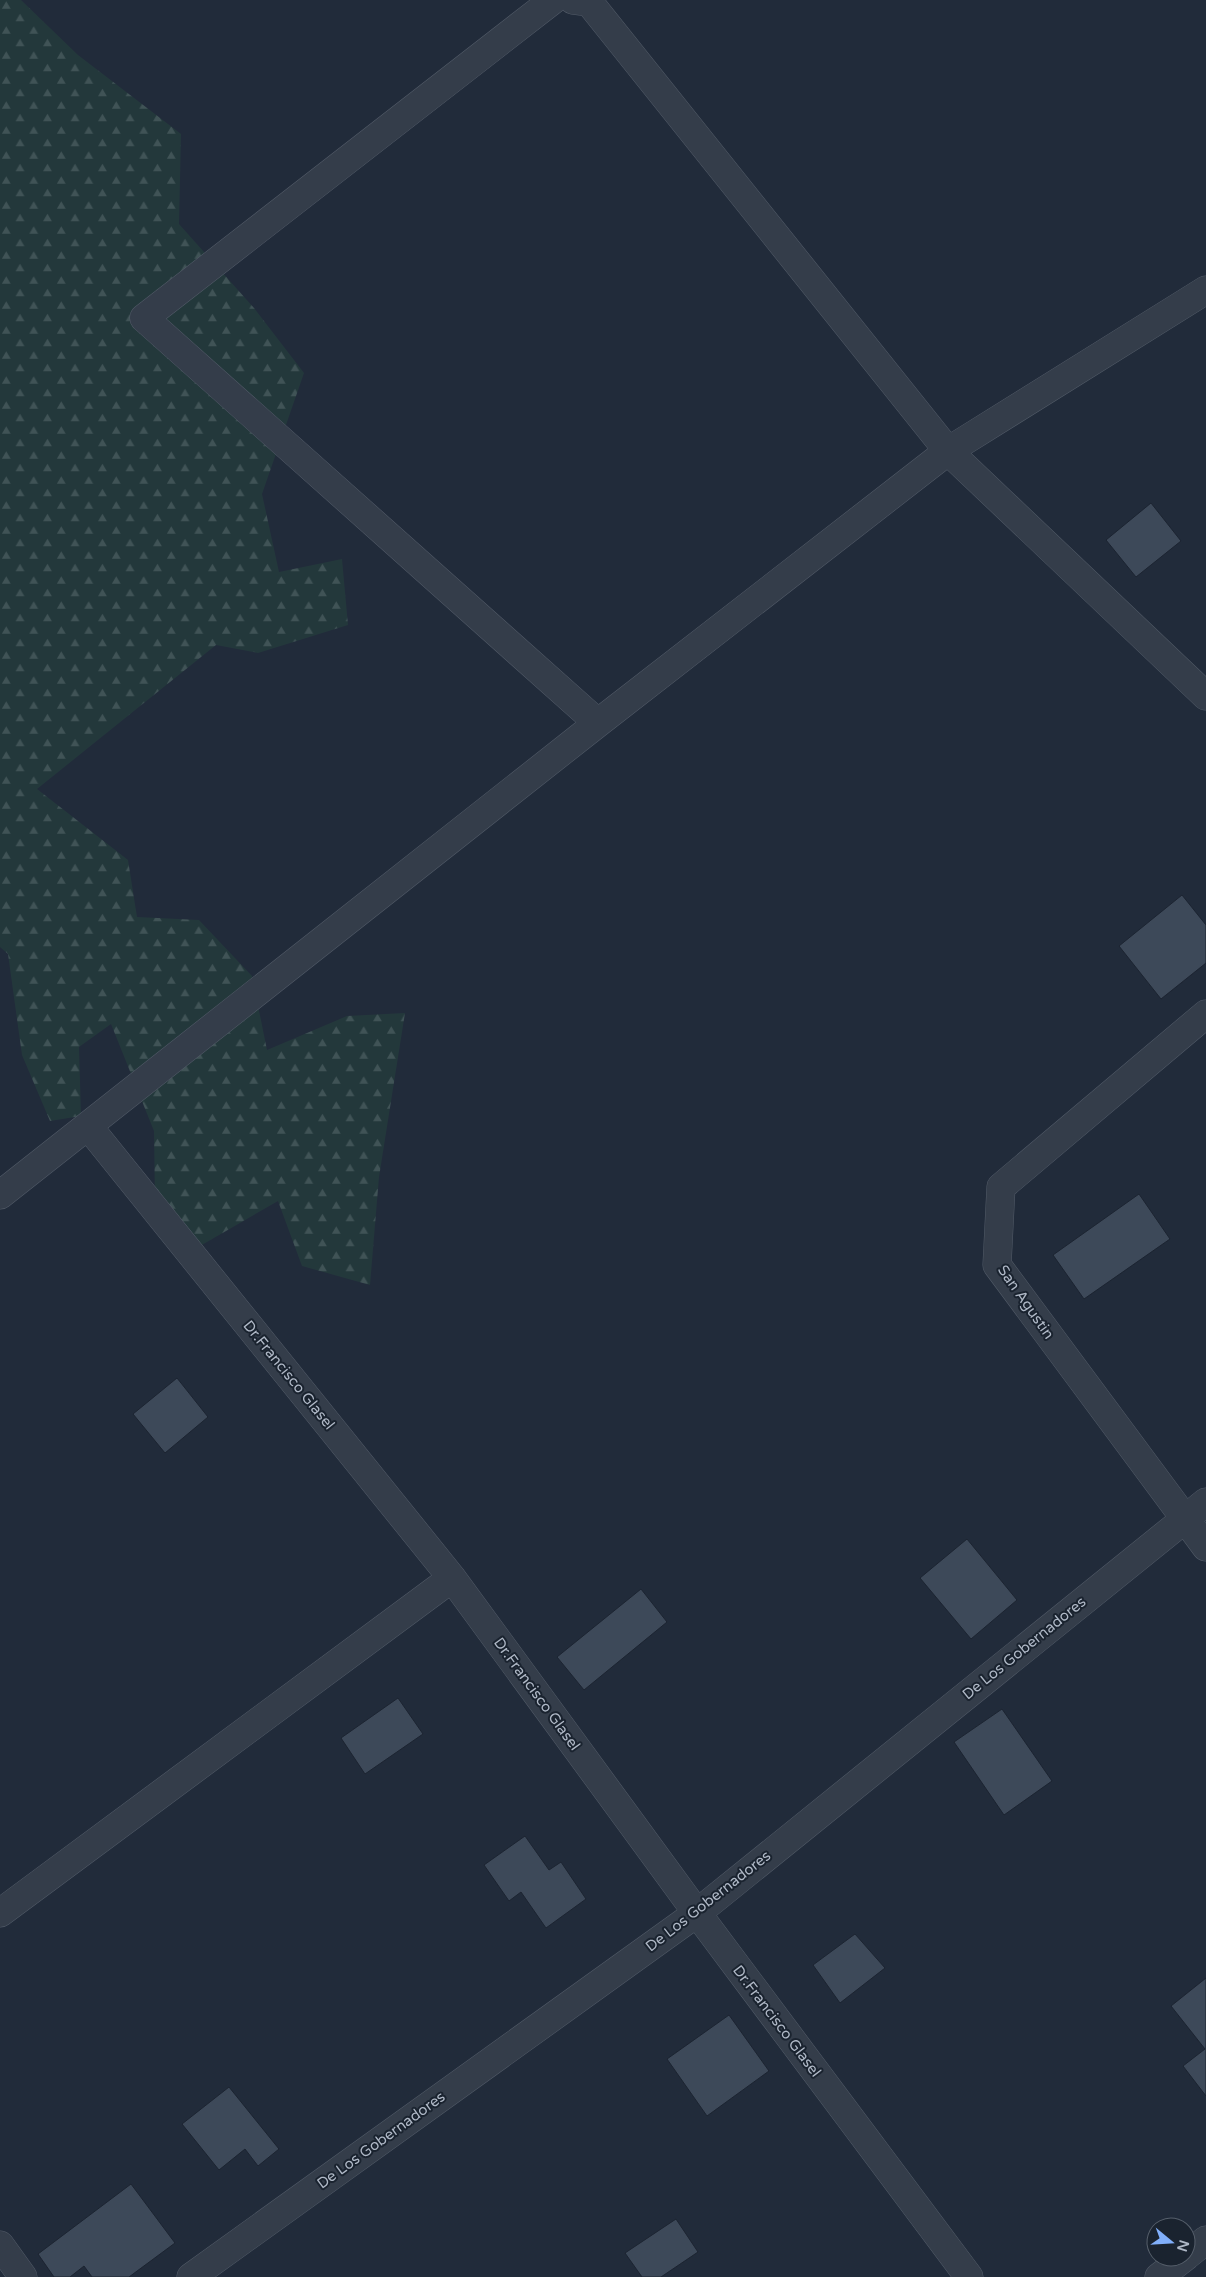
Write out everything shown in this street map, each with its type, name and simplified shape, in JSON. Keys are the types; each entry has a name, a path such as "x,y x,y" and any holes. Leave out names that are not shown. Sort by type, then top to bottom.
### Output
{"street":[{"path":"553,0 144,318 598,723"},
{"path":"573,0 589,2 948,451 1206,696"},
{"path":"0,1195 598,723 948,451 1206,290"},
{"name":"San Agustin","path":"1206,1014 1001,1187 997,1264 1184,1519 1206,1546"},
{"name":"Dr.Francisco Glasel","path":"88,1126 452,1578 697,1913 969,2277"},
{"name":"De Los Gobernadores","path":"192,2277 697,1913 1206,1502"},
{"path":"0,1913 452,1578"},
{"path":"1196,2248 1206,2240"},
{"path":"0,2245 23,2277"},
{"path":"1160,2277 1172,2267"}],"green space":[{"path":"0,0 21,0 78,55 181,134 179,224 254,308 304,373 262,494 279,572 342,559 348,625 258,653 216,645 37,789 128,860 137,917 199,920 252,976 267,1050 347,1016 405,1013 379,1177 370,1285 302,1266 278,1201 200,1246 155,1203 154,1131 111,1024 79,1047 81,1116 50,1121 22,1055 8,954 0,947"}],"building":[{"path":"1151,503 1181,541 1136,577 1106,540"},
{"path":"1182,895 1206,925 1206,963 1161,999 1119,946"},
{"path":"1139,1194 1170,1239 1084,1299 1053,1255"},
{"path":"177,1378 208,1417 165,1453 133,1414"},
{"path":"967,1539 1017,1600 971,1639 920,1578"},
{"path":"641,1589 667,1622 584,1690 557,1657"},
{"path":"398,1698 423,1734 365,1774 341,1738"},
{"path":"1002,1709 1052,1781 1004,1815 954,1742"},
{"path":"525,1836 549,1870 561,1862 586,1899 546,1928 521,1892 509,1901 484,1865"},
{"path":"855,1934 885,1968 840,2003 813,1965"},
{"path":"1206,1978 1206,2096 1183,2066 1205,2049 1171,2006"},
{"path":"729,2015 769,2071 707,2116 667,2059"},
{"path":"229,2087 279,2149 258,2166 245,2149 219,2170 182,2124"},
{"path":"131,2184 175,2243 129,2277 92,2277 84,2266 70,2277 54,2277 38,2254"},
{"path":"676,2219 698,2252 661,2277 642,2277 625,2253"}]}
